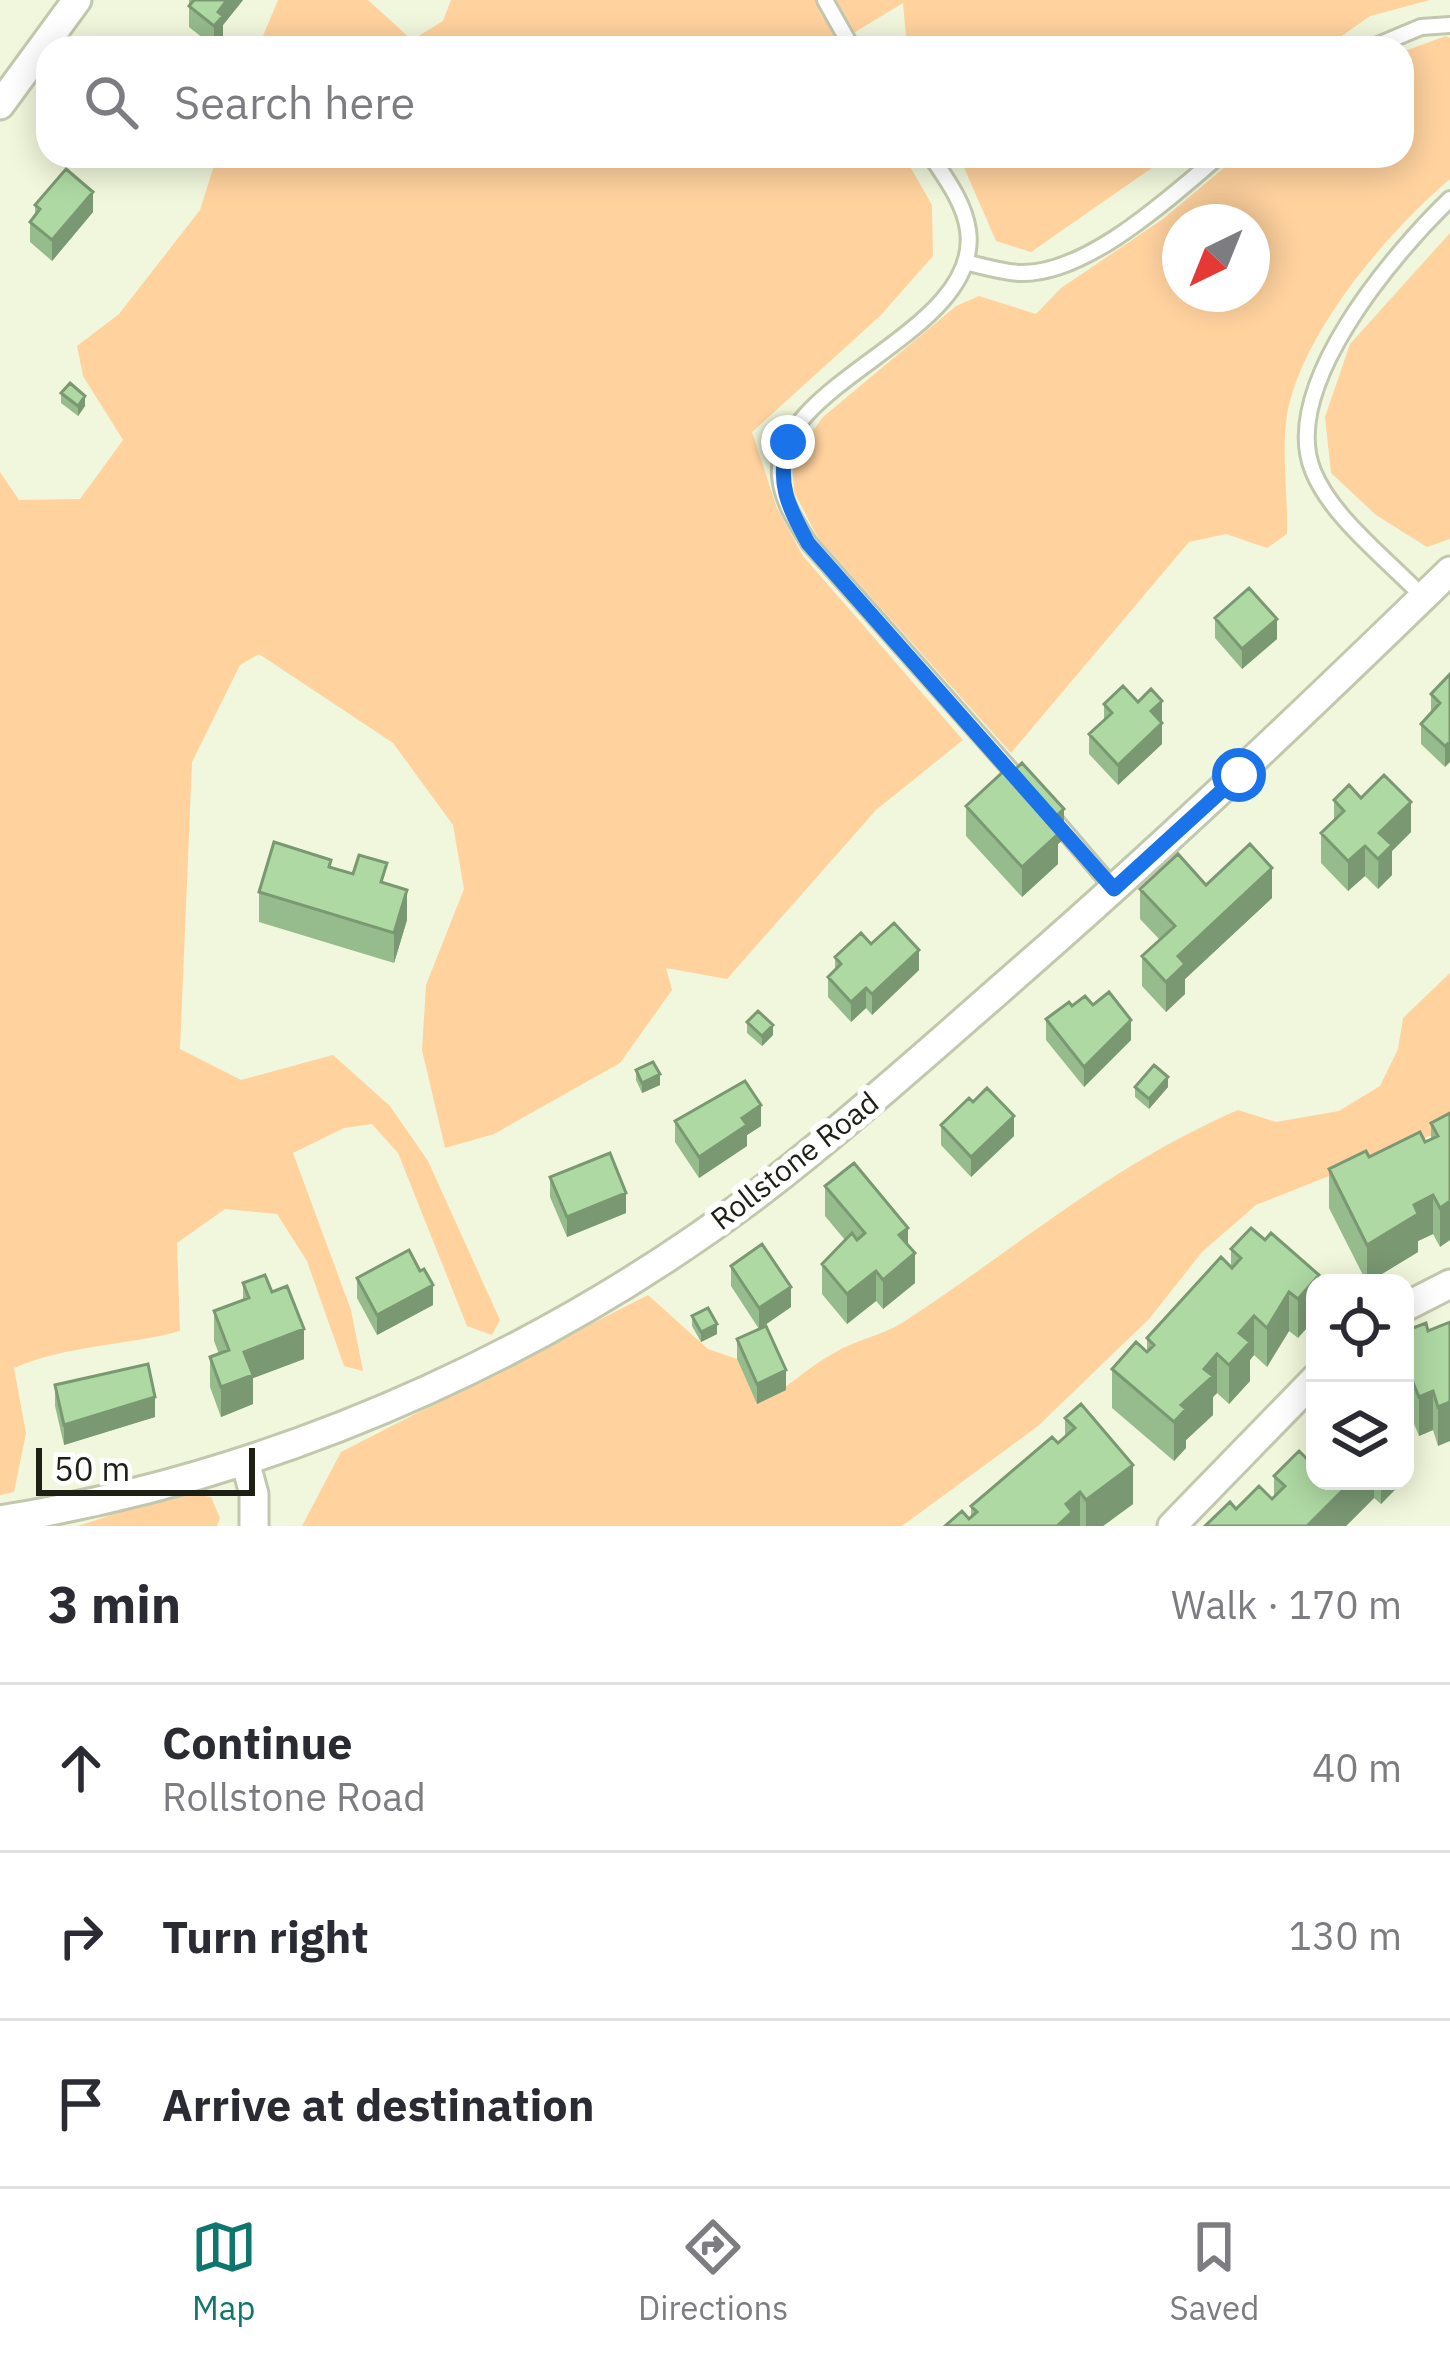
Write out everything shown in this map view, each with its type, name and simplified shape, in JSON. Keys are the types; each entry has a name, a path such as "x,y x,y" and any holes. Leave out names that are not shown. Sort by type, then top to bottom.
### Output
{"street":[{"path":"50,36 76,0"},
{"path":"0,105 36,55"},
{"name":"Rollstone Road","path":"0,1520 108,1502 353,1423 619,1288 807,1156 1114,889 1450,571"},
{"path":"1414,1302 1450,1284"},
{"path":"1172,1526 1311,1382"},
{"path":"245,1461 254,1494 254,1526"}],"lane":[{"path":"825,0 845,36"},
{"path":"1400,36 1421,27 1450,25"},
{"path":"939,168 959,200 969,232 953,288 808,415 788,442 779,472 786,503 808,543 866,614 1114,889"},
{"path":"964,262 1022,273 1079,258 1155,209 1205,168"},
{"path":"1423,597 1321,483 1308,448 1308,420 1330,356 1358,310 1405,246 1450,199"}],"shaded area":[{"path":"278,0 368,0 408,36 263,36"},
{"path":"451,0 1430,0 1370,16 1342,36 906,36 903,3 849,36 419,36 443,21"},
{"path":"1450,38 1450,179 1373,257 1307,356 1286,422 1287,534 1267,548 1226,534 1189,542 1011,753 818,538 794,492 792,460 823,417 956,306 979,296 1036,314 1061,288 1162,220 1162,312 1270,312 1270,204 1181,204 1224,168 1414,168 1414,48"},
{"path":"213,168 911,168 932,205 933,256 880,316 752,432 777,508 803,556 963,740 876,810 727,979 666,968 672,990 620,1063 494,1134 445,1148 422,1050 426,985 464,889 453,825 393,743 259,654 240,665 192,762 180,1049 241,1080 333,1055 390,1106 428,1161 500,1320 492,1335 467,1326 398,1153 372,1124 344,1128 293,1153 351,1310 363,1371 344,1366 307,1261 277,1214 225,1209 177,1243 180,1331 54,1355 14,1368 26,1433 14,1492 0,1495 0,472 19,500 80,499 123,440 83,376 77,346 119,314 200,210"},
{"path":"964,168 1152,168 1031,252 996,241"},
{"path":"1450,233 1450,539 1427,547 1376,515 1331,473 1325,417 1350,344"},
{"path":"1450,973 1450,1128 1256,1205 1202,1252 1149,1319 1038,1426 902,1526 302,1526 341,1452 648,1295 708,1349 737,1359 757,1403 842,1349 902,1323 1105,1182 1191,1132 1238,1110 1276,1122 1339,1111 1380,1086 1398,1049 1403,1018"},
{"path":"182,1492 211,1497 220,1518 217,1526 78,1526"}],"building":[{"path":"194,0 227,0 218,12 223,16 214,26 189,6"},
{"path":"66,169 93,192 52,240 30,222 40,209 35,205"},
{"path":"70,383 85,396 78,406 61,393"},
{"path":"1249,588 1277,619 1242,649 1215,618"},
{"path":"1450,674 1450,742 1445,746 1421,724 1440,703 1431,694"},
{"path":"1123,686 1138,702 1151,689 1162,701 1151,711 1162,723 1118,765 1089,734 1112,713 1104,704"},
{"path":"1022,763 1064,809 1048,823 1058,834 1022,867 966,806 1004,771 1008,776"},
{"path":"1384,775 1411,802 1379,833 1392,845 1378,859 1365,846 1348,861 1321,833 1344,811 1334,800 1349,785 1361,798"},
{"path":"274,842 331,860 329,867 353,874 359,855 387,863 381,882 407,890 394,933 259,892"},
{"path":"1250,844 1272,868 1178,956 1185,964 1166,982 1142,956 1175,926 1140,889 1178,854 1206,885"},
{"path":"894,923 919,950 872,994 866,988 851,1002 828,977 841,964 835,957 861,933 871,944"},
{"path":"1109,992 1131,1020 1084,1067 1046,1019 1069,1002 1072,1006 1085,996 1093,1005"},
{"path":"758,1011 773,1025 762,1036 747,1022"},
{"path":"653,1062 660,1074 642,1083 636,1070"},
{"path":"1154,1065 1168,1077 1149,1099 1135,1087"},
{"path":"745,1081 761,1105 742,1118 747,1125 699,1157 675,1121"},
{"path":"987,1088 1014,1116 971,1157 941,1125"},
{"path":"1450,1113 1450,1201 1440,1208 1433,1195 1414,1205 1418,1214 1367,1245 1329,1169 1366,1151 1369,1157 1420,1132 1425,1142 1438,1136 1431,1123"},
{"path":"610,1153 626,1193 567,1217 550,1177"},
{"path":"854,1163 908,1228 899,1235 915,1253 883,1280 876,1271 847,1294 822,1264 852,1233 857,1240 865,1233 825,1186"},
{"path":"1251,1228 1265,1240 1271,1233 1318,1274 1306,1274 1306,1290 1298,1299 1289,1292 1267,1328 1254,1316 1239,1333 1250,1342 1229,1365 1217,1354 1204,1369 1213,1376 1181,1405 1186,1409 1174,1422 1112,1369 1136,1342 1147,1352 1154,1345 1147,1338 1221,1257 1232,1268 1241,1258 1231,1249"},
{"path":"762,1244 791,1287 759,1308 731,1266"},
{"path":"409,1250 433,1285 377,1315 357,1278"},
{"path":"265,1275 272,1292 287,1286 304,1329 244,1352 253,1375 221,1387 210,1357 229,1350 214,1311 249,1298 243,1283"},
{"path":"708,1308 717,1324 701,1332 692,1316"},
{"path":"1450,1322 1450,1402 1438,1407 1433,1391 1419,1397 1414,1385 1414,1328 1426,1323 1428,1331"},
{"path":"766,1326 786,1370 757,1384 737,1339"},
{"path":"148,1364 155,1397 64,1425 55,1385"},
{"path":"1081,1404 1133,1465 1086,1500 1080,1492 1066,1504 1072,1512 1057,1526 945,1526 962,1511 969,1519 977,1512 971,1506 1052,1437 1058,1443 1075,1428 1065,1418"},
{"path":"1299,1451 1306,1458 1306,1490 1343,1490 1307,1526 1205,1526 1230,1502 1236,1509 1259,1486 1272,1499 1285,1486 1274,1476"}],"route":[{"path":"788,442 779,472 786,503 808,543 1114,889 1239,775"}]}
